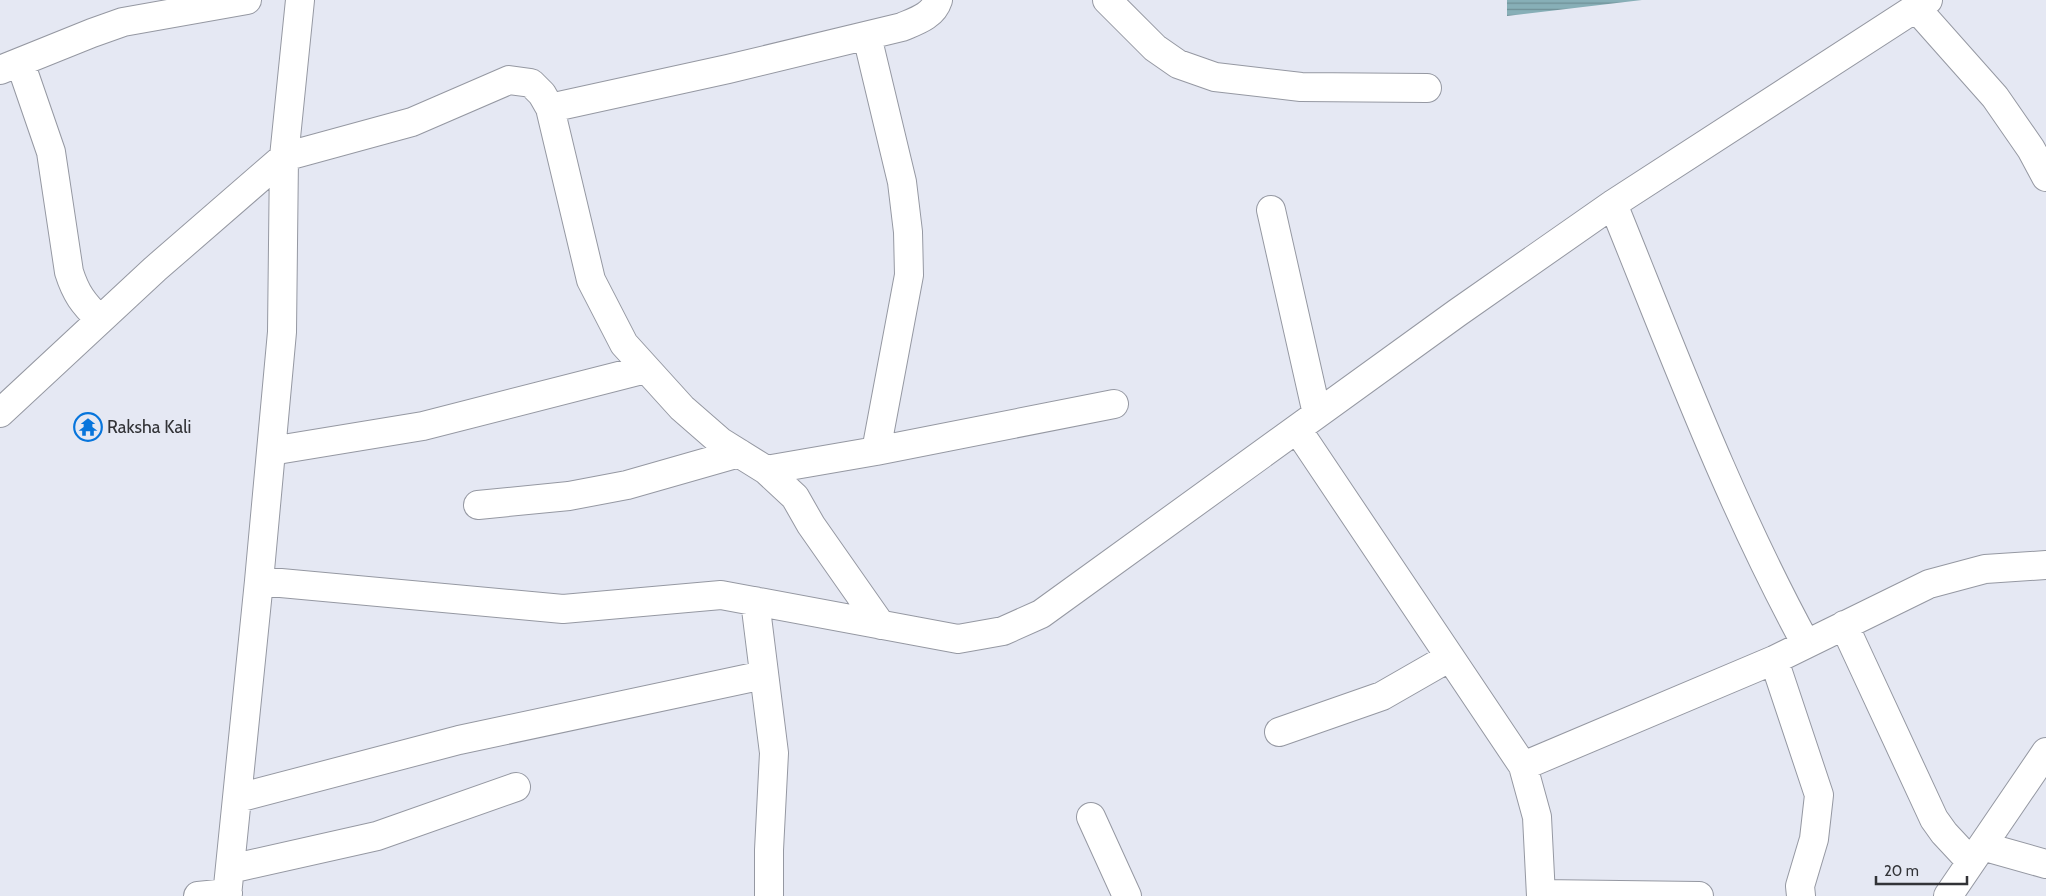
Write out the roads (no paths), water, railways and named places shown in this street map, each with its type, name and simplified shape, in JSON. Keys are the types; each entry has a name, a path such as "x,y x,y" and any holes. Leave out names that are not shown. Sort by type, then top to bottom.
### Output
{"street":[{"path":"100,320 82,302 74,290 68,272 51,152 10,66 123,22 247,0"},
{"path":"228,886 282,332 284,157 300,0"},
{"path":"1107,0 1155,48 1178,64 1214,77 1301,88 1427,88"},
{"path":"550,108 718,71 902,27 924,18 943,2"},
{"path":"259,580 563,609 721,595 958,638 1003,631 1041,614 1307,421 1613,204 1922,4 1996,97 2031,149 2046,177"},
{"path":"867,36 902,182 908,232 909,266 909,275 876,451"},
{"path":"0,413 155,269 284,157 412,122 509,80 530,83 542,94 550,108 591,280 624,344 682,408 721,442 766,470 795,497 812,525 881,625"},
{"path":"1613,204 1707,436 1773,584 1806,644"},
{"path":"1271,210 1307,421 1450,657 1523,766 1537,817 1541,895 1699,896"},
{"path":"271,450 423,426 646,369"},
{"path":"766,470 876,451 1114,404"},
{"path":"478,505 569,496 627,485 739,453"},
{"path":"1523,766 1774,660 1929,584 1985,568 2046,565"},
{"path":"755,601 774,753 769,850 769,896"},
{"path":"1844,625 1934,819 1944,833 1976,854 2046,864"},
{"path":"1279,732 1382,696 1450,657"},
{"path":"1774,660 1819,795 1814,839 1800,886 1801,896"},
{"path":"238,798 459,740 764,675"},
{"path":"1948,896 2046,752"},
{"path":"198,896 516,787"},
{"path":"1091,817 1127,896"}],"water":[{"path":"1507,0 1642,0 1507,16"}],"place":[{"name":"Raksha Kali","path":"88,427"}]}
